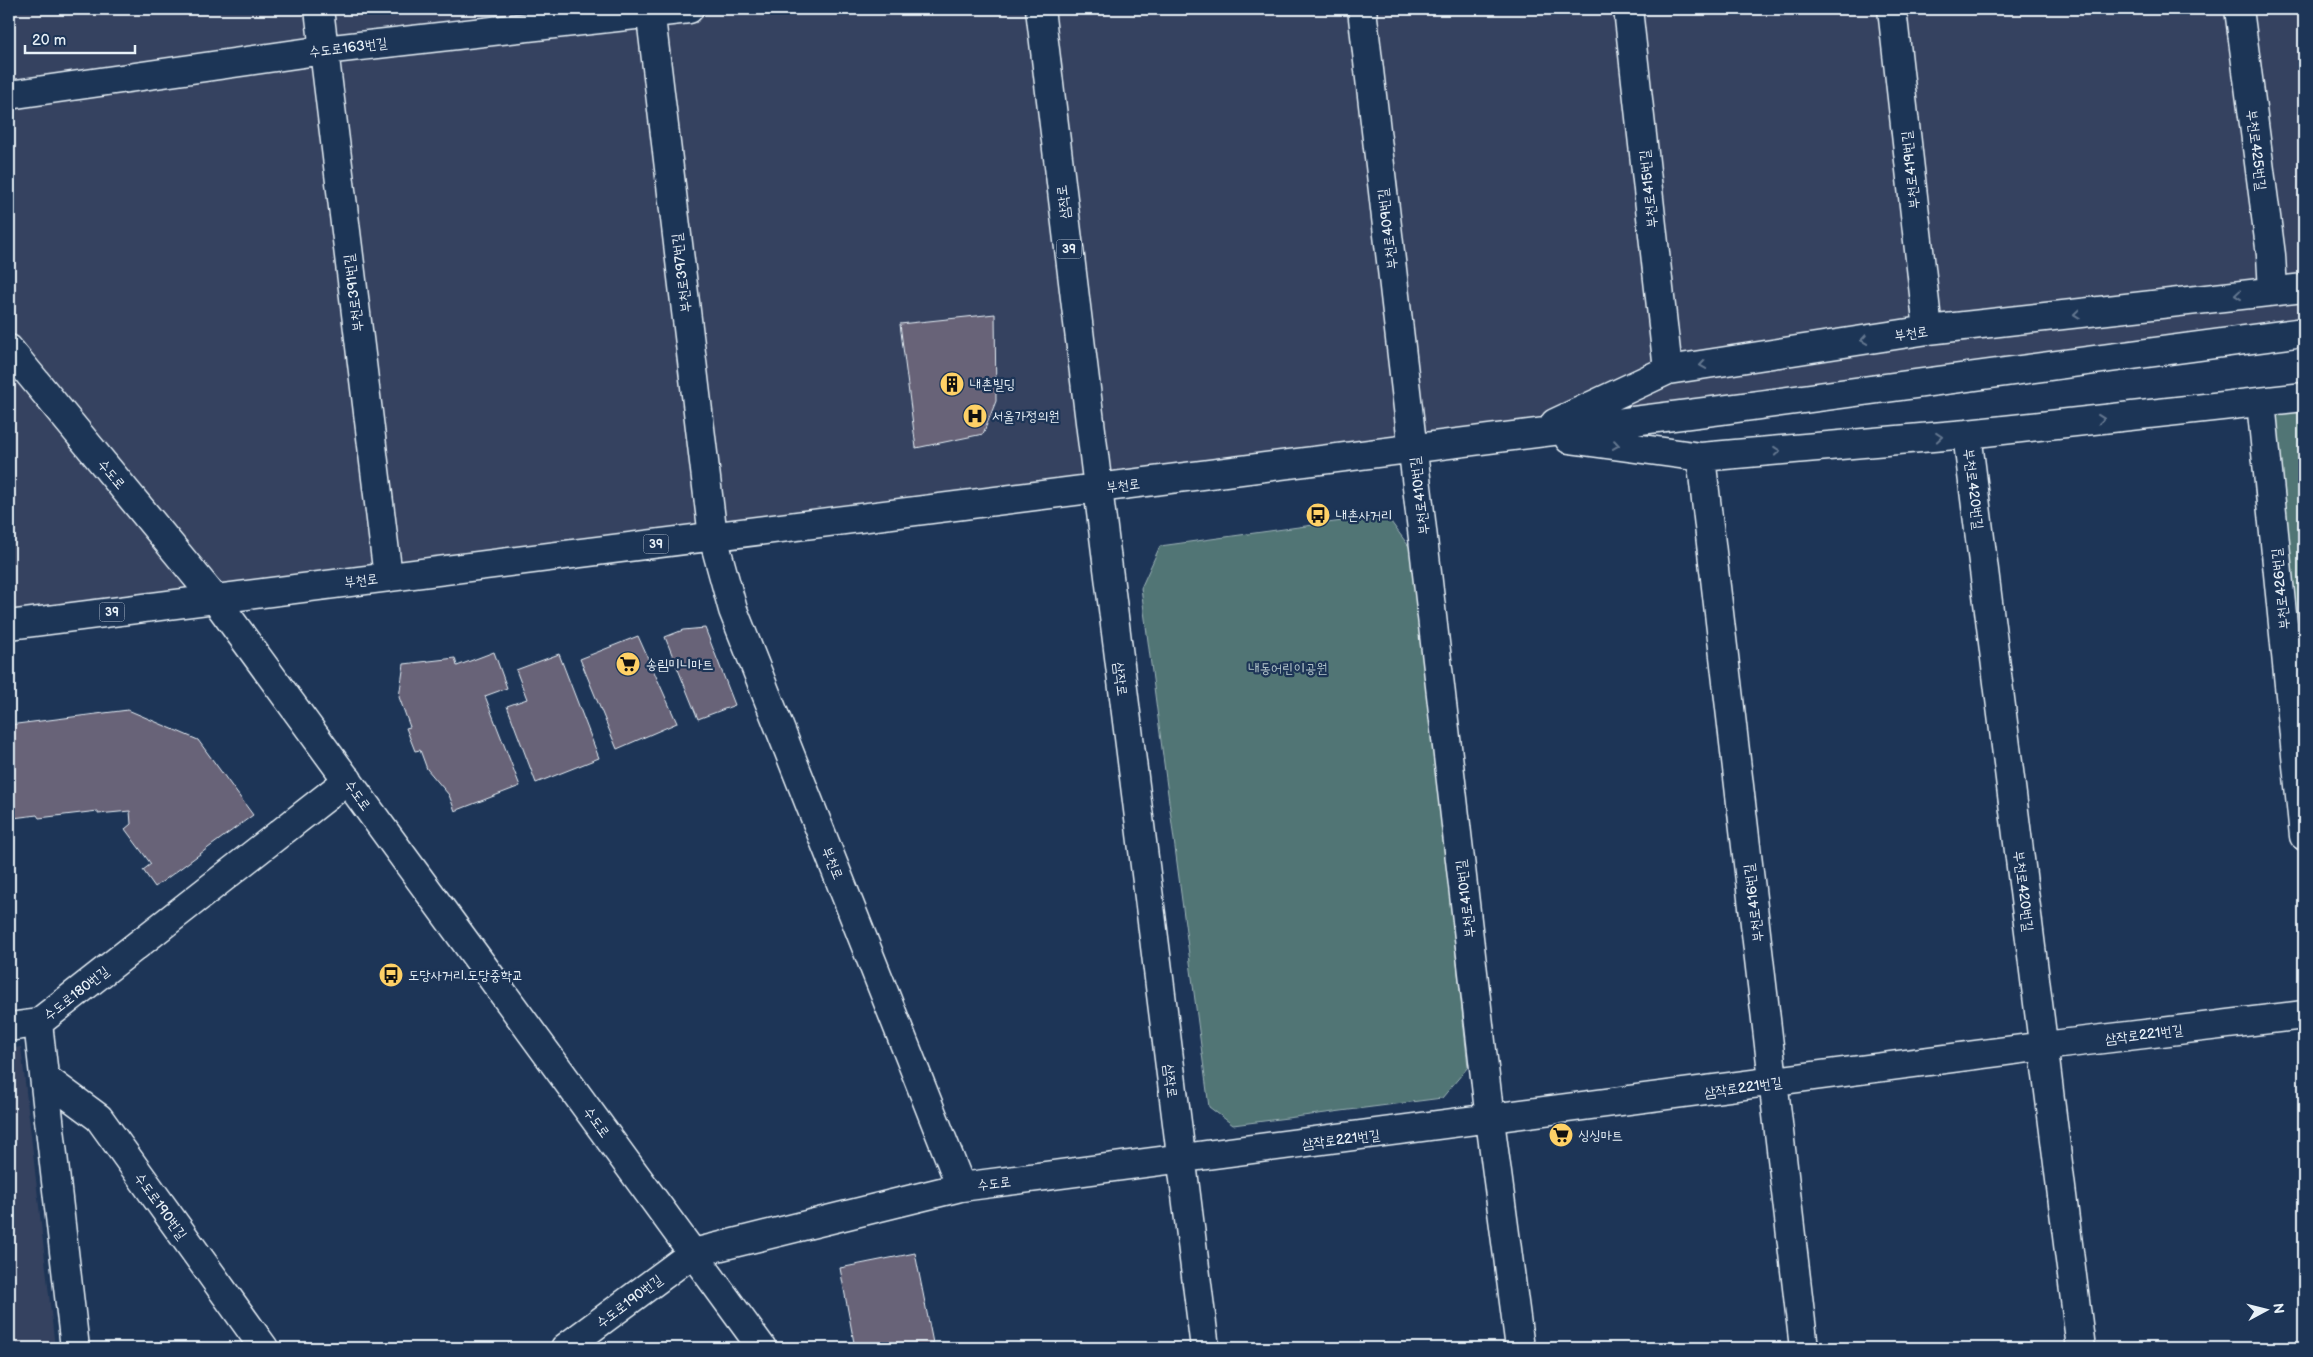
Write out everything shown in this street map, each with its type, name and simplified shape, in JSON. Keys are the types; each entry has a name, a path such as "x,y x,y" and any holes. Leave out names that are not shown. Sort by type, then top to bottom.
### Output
{"street":[{"name":"부천로391번길","path":"318,9 388,577"},
{"name":"수도로163번길","path":"9,95 324,50 650,11 689,9"},
{"name":"삼작로","path":"1040,9 1205,1348"},
{"name":"부천로409번길","path":"1362,9 1414,449"},
{"name":"부천로415번길","path":"1628,9 1668,370"},
{"name":"부천로419번길","path":"1892,9 1928,330"},
{"name":"부천로425번길","path":"2239,9 2271,255 2273,292"},
{"name":"부천로397번길","path":"650,11 713,537"},
{"name":"부천로","path":"1533,434 1668,370 1928,330 2304,288"},
{"name":"부천로","path":"9,625 1721,410 2304,332"},
{"name":"수도로","path":"9,349 215,599 762,1348"},
{"name":"부천로","path":"1533,434 1701,457 1967,434 2304,396"},
{"name":"부천로426번길","path":"2261,402 2304,836"},
{"name":"부천로420번길","path":"1967,434 2080,1348"},
{"name":"부천로410번길","path":"1414,449 1490,1120 1520,1348"},
{"name":"부천로416번길","path":"1701,457 1804,1348"},
{"name":"부천로","path":"713,537 733,610 961,1187"},
{"name":"수도로180번길","path":"74,1348 38,1023 348,780"},
{"name":"삼작로221번길","path":"1181,1160 2044,1046 2304,1015"},
{"path":"9,1027 38,1023"},
{"name":"수도로190번길","path":"45,1078 98,1118 264,1348"},
{"name":"수도로","path":"693,1253 961,1187 1181,1160"},
{"name":"수도로190번길","path":"565,1348 693,1253"}],"shaded area":[{"path":"9,9 2304,9 2304,332 9,625"},
{"path":"21,1047 55,1348 9,1348 9,1049"}],"green space":[{"path":"2304,404 2304,765 2270,408"},
{"name":"내동어린이공원","path":"1386,515 1413,552 1468,1067 1442,1098 1233,1125 1209,1107 1141,588 1160,546"}],"building":[{"name":"내촌빌딩","path":"995,314 996,401 983,434 916,448 900,324"},
{"path":"705,628 735,705 698,719 665,637 683,630"},
{"path":"638,636 677,723 617,749 580,659"},
{"path":"494,652 507,688 485,696 520,786 455,811 449,795 427,769 420,750 415,751 406,728 410,727 399,697 404,664 455,658 457,666"},
{"path":"559,654 599,758 536,783 507,706 527,699 516,670"},
{"path":"128,710 198,740 253,815 155,887 143,870 151,864 125,829 131,824 130,811 98,814 98,811 39,818 37,815 13,818 9,781 9,725"},
{"path":"915,1253 934,1348 855,1348 840,1268"}],"place":[{"name":"내촌빌딩","path":"952,384"},
{"name":"서울가정의원","path":"975,416"},
{"name":"내촌사거리","path":"1318,515"},
{"name":"송림미니마트","path":"628,664"},
{"name":"도당사거리.도당중학교","path":"391,975"},
{"name":"싱싱마트","path":"1561,1135"}]}
